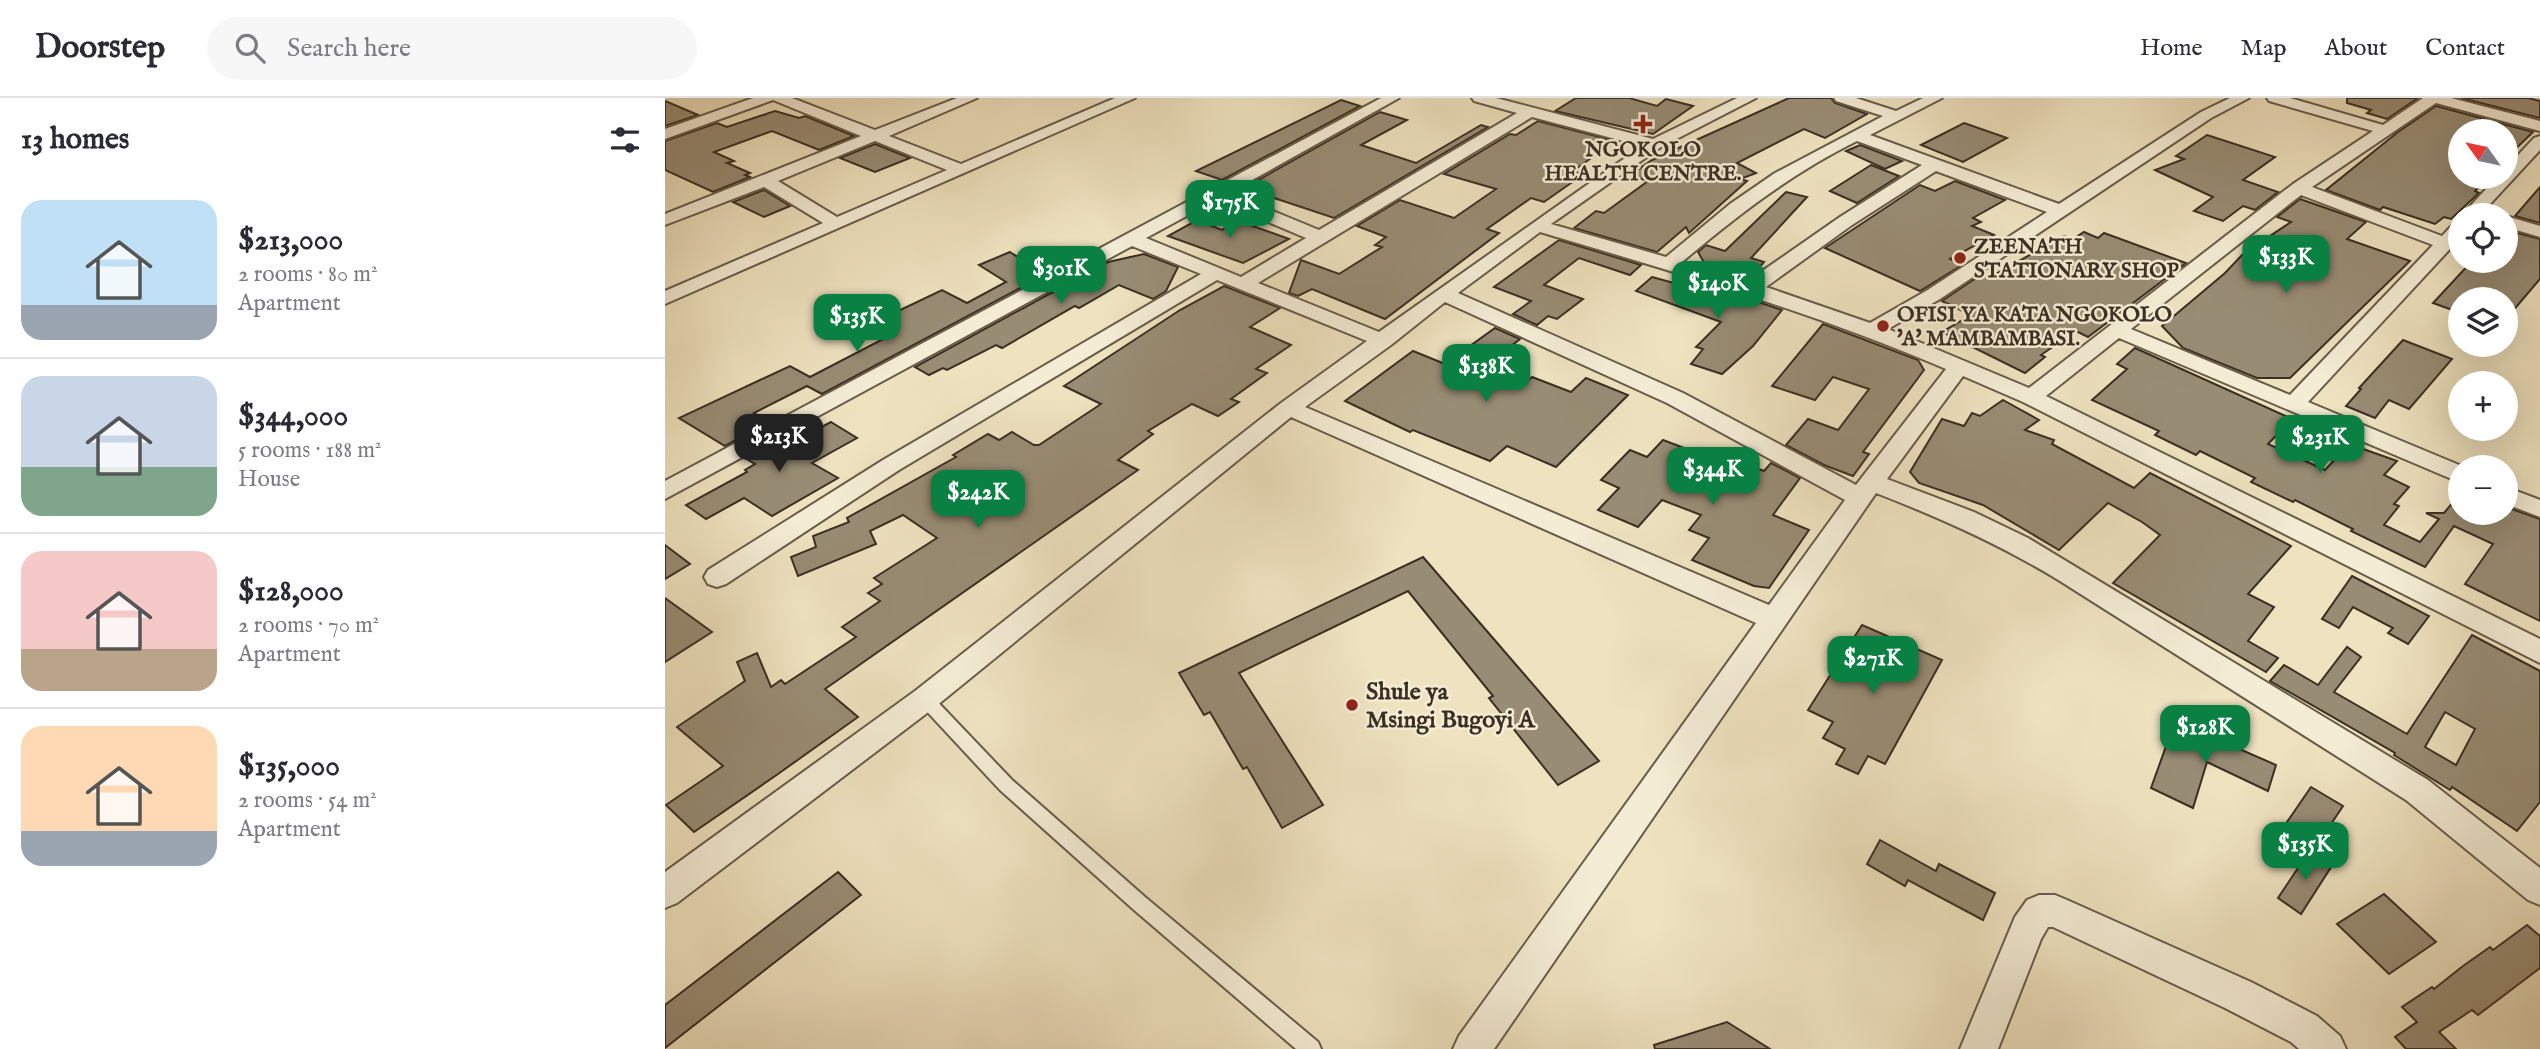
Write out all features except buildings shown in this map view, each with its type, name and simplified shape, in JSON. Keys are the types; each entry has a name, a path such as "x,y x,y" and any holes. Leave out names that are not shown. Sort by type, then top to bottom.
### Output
{"street":[{"path":"665,134 767,98"},
{"path":"779,98 962,170"},
{"path":"665,219 970,98"},
{"path":"665,298 1128,98"},
{"path":"665,491 1134,240 1392,98"},
{"path":"1479,98 1655,144"},
{"path":"1841,98 1897,116"},
{"path":"1669,264 1762,189 1856,135 1935,98"},
{"path":"1872,330 1933,295 2131,161 2206,115 2242,98"},
{"path":"2274,98 2385,130"},
{"path":"2031,397 2299,188 2434,98 2540,126"},
{"path":"666,890 925,699 1289,408 1384,341 1537,226 1655,144 1730,101"},
{"path":"1244,283 1531,111"},
{"path":"1856,135 2060,211"},
{"path":"2487,203 2540,141"},
{"path":"1751,288 1846,221 1934,165"},
{"path":"763,179 836,224"},
{"path":"2299,188 2444,243"},
{"path":"1217,194 1320,237"},
{"path":"2518,225 2540,232"},
{"path":"1537,226 1751,288 1872,330 2031,397 2540,652"},
{"path":"2294,405 2448,239"},
{"path":"1134,240 1384,341"},
{"path":"717,577 891,466 1216,273"},
{"path":"1445,295 1675,398 1866,490 1965,518 2019,544 2417,790 2540,889"},
{"path":"2115,329 2448,470"},
{"path":"1472,1049 1866,490 1959,367"},
{"path":"1289,408 1774,619"},
{"path":"2518,500 2540,509"},
{"path":"1979,1049 2027,929 2039,911 2047,911 2066,916 2238,995 2304,1029 2327,1049"}],"lane":[{"path":"925,699 1006,785 1139,903 1311,1049"}],"place":[{"name":"NGOKOLO HEALTH CENTRE.","path":"1643,124"},
{"name":"ZEENATH STATIONARY SHOP","path":"1960,258"},
{"name":"OFISI YA KATA NGOKOLO 'A' MAMBAMBASI.","path":"1883,326"},
{"name":"Shule ya Msingi Bugoyi A","path":"1352,705"}]}
